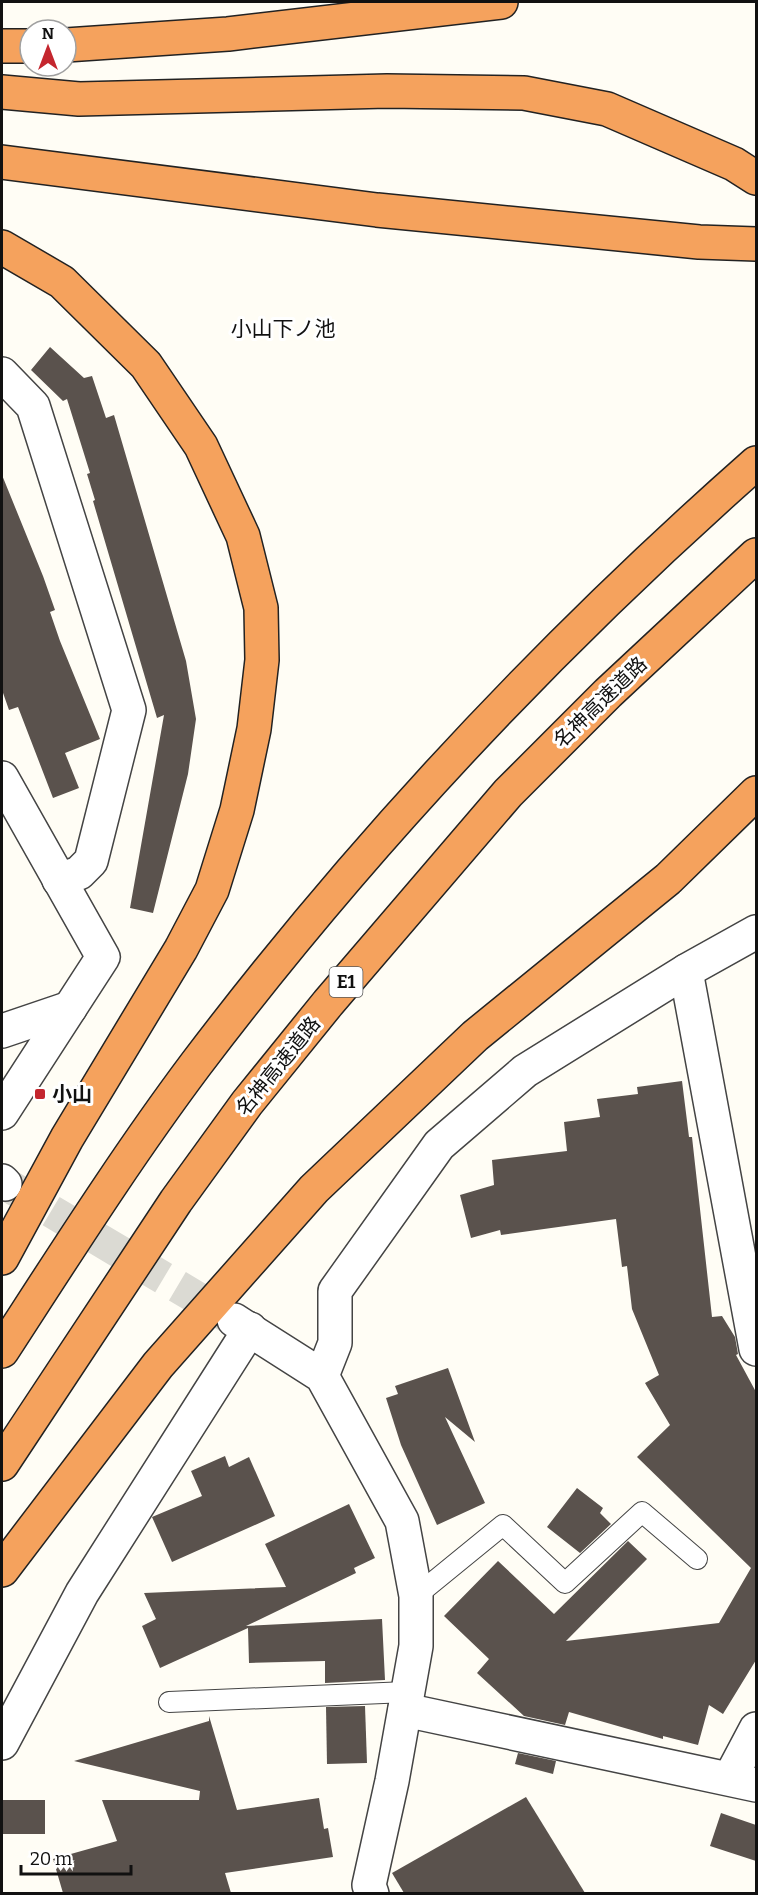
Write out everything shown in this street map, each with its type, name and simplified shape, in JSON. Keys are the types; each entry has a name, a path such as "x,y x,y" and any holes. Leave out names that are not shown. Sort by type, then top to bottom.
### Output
{"highway":[{"path":"78,44 228,34 501,2"},
{"path":"2,46 18,46"},
{"path":"2,92 79,99 387,91 524,93 608,109 734,164 756,178"},
{"path":"2,162 377,210 699,242 756,244"},
{"path":"2,248 62,282 146,365 201,446 243,536 261,608 262,660 254,729 240,798 212,890 181,949 67,1138 2,1258"},
{"path":"2,1351 142,1141 196,1065 286,951 460,750 561,644 683,528 756,463"},
{"name":"名神高速道路","path":"2,1464 176,1201 247,1103 328,1003 508,794 608,693 756,555"},
{"path":"2,1570 158,1365 314,1189 475,1036 668,879 756,793"}],"street":[{"path":"2,374 33,406 129,710 91,861 79,873 59,880"},
{"path":"2,778 102,957 2,1113"},
{"path":"322,1376 335,1343 335,1290 439,1145 525,1071 686,971 756,932"},
{"path":"686,971 756,1349"},
{"path":"2,1031 70,1008"},
{"path":"2,1743 82,1593 242,1324 322,1376 402,1521 416,1596 416,1646 364,1890"},
{"path":"406,1701 550,1743 743,1782 756,1729"}],"lane":[{"path":"416,1596 503,1525 564,1583 642,1512 697,1559"},
{"path":"169,1702 406,1701"}],"building":[{"path":"50,347 84,378 92,376 106,418 114,415 186,661 196,719 188,774 153,913 130,908 164,715 157,718 93,501 95,500 87,474 90,473 67,399 63,401 31,370"},
{"path":"2,475 55,610 50,612 60,641 100,739 65,753 79,788 53,798 18,707 9,710 2,690"},
{"path":"682,1081 689,1137 692,1137 712,1317 722,1316 735,1337 738,1354 736,1355 756,1392 756,1660 723,1714 709,1705 698,1745 663,1736 663,1739 569,1712 565,1725 524,1716 477,1673 489,1659 444,1616 498,1561 554,1614 628,1541 647,1559 566,1641 719,1623 751,1568 637,1457 670,1425 645,1383 659,1375 632,1309 627,1266 622,1267 616,1219 501,1235 500,1230 471,1238 460,1195 494,1185 492,1160 567,1151 564,1122 600,1117 597,1099 638,1094 637,1087"},
{"path":"448,1368 475,1442 445,1417 485,1503 437,1525 401,1445 386,1398 398,1394 395,1386"},
{"path":"225,1456 229,1467 249,1457 275,1516 172,1562 152,1517 202,1496 191,1471"},
{"path":"577,1488 603,1508 600,1513 611,1524 580,1553 547,1527"},
{"path":"349,1504 375,1558 354,1568 356,1573 246,1626 382,1619 385,1680 325,1683 325,1661 249,1663 248,1628 160,1668 142,1626 156,1619 144,1593 286,1587 265,1544"},
{"path":"365,1706 367,1763 327,1764 326,1707"},
{"path":"209,1716 237,1810 319,1798 324,1829 328,1828 333,1857 225,1873 231,1893 63,1893 53,1859 117,1841 102,1800 199,1800 200,1791 74,1761 209,1721"},
{"path":"518,1753 556,1761 553,1774 515,1764"},
{"path":"526,1797 585,1893 404,1893 392,1873"},
{"path":"2,1800 45,1800 45,1834 2,1834"},
{"path":"721,1813 756,1825 756,1861 710,1846"}],"tunnel":[{"path":"9,1186 234,1320"}],"place":[{"name":"小山","path":"40,1094"}],"district":[{"name":"小山下ノ池","path":"283,329"}]}
